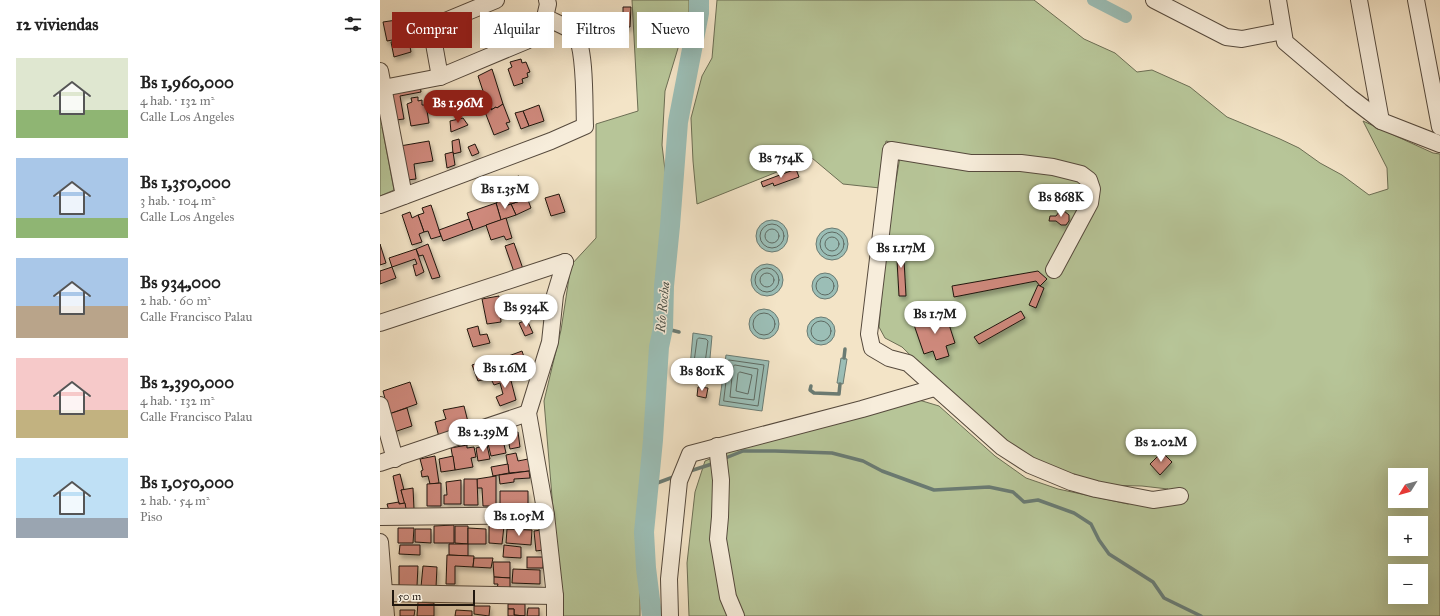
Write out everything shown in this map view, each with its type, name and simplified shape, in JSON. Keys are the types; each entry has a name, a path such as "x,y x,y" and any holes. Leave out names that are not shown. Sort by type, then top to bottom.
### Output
{"street":[{"path":"440,77 431,27 496,0"},
{"path":"546,12 548,4 547,0"},
{"path":"1154,0 1177,6 1226,37 1242,39 1283,31"},
{"path":"1278,0 1285,42 1350,98 1381,121 1440,144"},
{"path":"1358,0 1381,121"},
{"path":"1416,0 1440,127"},
{"path":"380,205 551,141 585,126 584,76 578,41 574,32 554,22"},
{"path":"383,88 440,77 507,48"},
{"path":"380,71 404,196"},
{"path":"1054,270 1090,203 1092,190 1089,180 1081,174 1053,167 1021,163 970,163 891,150 869,334 872,348 889,358 908,363 934,388 1002,447 1030,465 1071,482 1096,489 1153,500 1180,496"},
{"path":"380,324 565,262 555,296 550,342 528,413 546,516 555,596 555,616"},
{"path":"670,616 669,579 679,481 690,454 862,409 934,388"},
{"path":"380,406 388,461 528,413"},
{"path":"717,446 721,480 718,538 728,597 736,616"},
{"path":"380,517 546,516"},
{"path":"380,542 386,616"},
{"path":"384,592 555,596"}],"green space":[{"path":"632,0 689,0 689,12 637,12 637,48 678,48 665,91 662,145 667,187 662,230 667,245 659,277 656,354 640,518 640,616 562,616 544,401 561,330 571,265 596,238 596,124 638,111"},
{"path":"717,0 1034,0 1084,39 1115,53 1137,72 1152,70 1190,87 1227,117 1299,148 1320,163 1342,175 1369,195 1388,189 1387,168 1363,121 1433,153 1440,154 1440,616 689,616 687,563 695,492 705,461 724,453 919,400 939,406 995,456 1026,478 1058,489 1128,504 1168,489 1142,486 1100,485 1076,481 1029,456 1004,441 948,392 902,347 885,338 879,327 886,240 902,145 886,141 880,188 843,184 812,158 697,204 691,118 702,76 712,58"},
{"path":"380,112 386,126 382,127 394,190 380,196"}],"water":[{"path":"769,220 775,220 784,224 788,236 784,248 775,252 769,252 760,248 756,239 756,233 760,224"},
{"path":"829,228 835,228 844,232 848,244 844,256 835,260 829,260 820,256 816,247 816,241 820,232"},
{"path":"767,264 778,269 783,280 778,291 767,296 756,291 751,280 756,269"},
{"path":"825,273 835,276 838,286 835,296 825,299 815,296 812,286 815,276"},
{"path":"764,309 770,310 778,318 778,330 770,338 764,339 758,338 750,330 749,324 750,318 758,310"},
{"path":"821,317 831,321 835,331 831,341 821,345 811,341 807,331 811,321"},
{"path":"693,333 712,336 709,369 690,367"},
{"path":"726,355 769,361 762,411 719,405"},
{"path":"841,358 847,359 843,384 837,383"}],"building":[{"path":"623,7 631,7 630,27 629,12 623,12"},
{"path":"392,21 392,40 387,41 383,22"},
{"path":"392,48 410,48 411,52 394,57"},
{"path":"521,59 522,63 526,62 530,72 527,73 528,77 522,79 523,83 514,86 508,69 512,67 510,62"},
{"path":"492,69 503,104 491,110 491,108 489,109 478,76"},
{"path":"420,85 421,92 400,96 404,119 396,120 390,90"},
{"path":"418,97 418,101 422,100 422,105 426,105 429,123 411,126 407,104 412,102 411,98"},
{"path":"503,104 510,122 506,123 509,129 494,135 485,112 491,108 491,110 496,107 497,108"},
{"path":"539,105 544,121 529,126 523,111"},
{"path":"523,111 529,126 521,129 515,113"},
{"path":"463,118 468,125 451,132 450,121"},
{"path":"459,139 461,152 453,154 452,141"},
{"path":"429,141 433,161 414,164 416,179 407,180 400,146"},
{"path":"475,144 479,153 472,156 468,147"},
{"path":"453,152 455,165 447,168 445,154"},
{"path":"796,169 799,177 774,186 773,183 763,187 761,182"},
{"path":"519,176 531,208 516,215 511,204 520,201 512,178"},
{"path":"512,178 520,201 505,206 496,183"},
{"path":"559,194 565,212 551,216 545,198"},
{"path":"502,199 505,206 511,204 516,215 501,220 496,203"},
{"path":"496,203 501,220 473,230 467,213"},
{"path":"431,205 441,236 431,239 428,231 424,232 418,215 424,213 422,208"},
{"path":"1064,211 1069,215 1069,221 1066,225 1061,225 1056,221 1049,221 1050,216 1056,216 1059,212"},
{"path":"410,212 412,218 418,215 424,232 419,234 422,242 412,245 402,215"},
{"path":"506,218 512,238 506,240 504,236 491,240 486,225"},
{"path":"469,219 473,230 443,241 439,230"},
{"path":"896,242 903,242 906,296 899,296"},
{"path":"514,243 523,269 514,272 505,246"},
{"path":"380,244 386,263 380,265"},
{"path":"428,244 440,277 432,279 423,255 419,256 416,249"},
{"path":"416,249 424,272 416,276 413,265 417,264 415,259 392,267 389,258"},
{"path":"392,267 396,278 380,284 380,271"},
{"path":"1038,271 1047,279 1040,286 1036,281 954,297 952,286"},
{"path":"1038,285 1044,288 1036,308 1029,305"},
{"path":"499,296 501,322 487,324 482,299"},
{"path":"1021,311 1025,318 979,344 974,337"},
{"path":"945,312 955,343 946,346 949,356 936,360 933,351 924,354 913,322"},
{"path":"527,320 533,333 525,336 519,323"},
{"path":"478,326 480,335 487,334 490,343 473,347 467,329"},
{"path":"522,351 527,366 499,376 495,361"},
{"path":"488,360 493,377 478,381 472,365"},
{"path":"509,373 516,400 500,406 496,397 503,394 500,383 494,385 491,379"},
{"path":"410,382 417,404 389,414 383,391"},
{"path":"698,387 708,388 706,398 697,396"},
{"path":"464,406 469,426 439,437 435,422 446,419 443,410"},
{"path":"407,408 412,426 394,432 389,414"},
{"path":"518,432 520,447 510,449 507,434"},
{"path":"503,440 506,453 491,456 488,444"},
{"path":"467,445 467,448 474,447 476,457 471,458 473,467 455,470 451,448"},
{"path":"487,445 490,459 478,461 476,448"},
{"path":"1162,452 1172,462 1160,475 1150,464"},
{"path":"516,453 518,461 528,459 530,471 509,473 506,455"},
{"path":"435,456 439,483 430,484 428,476 422,477 421,471 423,470 420,459"},
{"path":"453,456 455,470 441,472 439,459"},
{"path":"508,464 509,473 493,476 491,467"},
{"path":"529,471 530,478 514,479 514,482 500,484 499,475"},
{"path":"400,474 404,490 401,490 405,503 399,504 393,476"},
{"path":"496,476 496,506 483,506 482,488 477,488 477,479"},
{"path":"464,479 477,479 478,505 464,505"},
{"path":"461,480 461,504 444,504 444,495 447,495 446,482"},
{"path":"441,483 441,506 427,506 427,484"},
{"path":"413,488 414,509 406,509 401,490"},
{"path":"500,491 528,491 528,507 500,506"},
{"path":"399,502 399,504 405,503 406,509 389,511 387,504"},
{"path":"454,525 454,543 434,543 434,526"},
{"path":"455,526 468,526 468,544 455,543"},
{"path":"489,526 504,526 502,544 489,543"},
{"path":"398,528 414,528 413,543 398,543"},
{"path":"468,528 486,529 486,544 468,544"},
{"path":"415,529 431,529 431,543 415,542"},
{"path":"507,529 532,530 531,545 506,543"},
{"path":"541,530 543,550 536,551 534,531"},
{"path":"449,544 468,544 468,556 449,555"},
{"path":"400,545 420,545 420,555 399,554"},
{"path":"504,545 521,547 521,558 503,557"},
{"path":"447,555 474,556 473,567 455,566 455,584 446,584"},
{"path":"527,557 543,557 543,568 527,568"},
{"path":"474,558 493,558 491,568 473,567"},
{"path":"493,562 510,562 510,578 494,577"},
{"path":"399,566 418,566 417,586 399,586"},
{"path":"423,566 437,567 436,587 421,587"},
{"path":"513,569 540,570 540,584 512,583"},
{"path":"494,577 510,578 510,588 497,588 498,584 494,584"},
{"path":"418,602 434,603 434,616 417,616"},
{"path":"508,604 525,604 525,616 514,615 514,609 508,609"},
{"path":"474,606 490,606 489,616 474,614"},
{"path":"528,608 539,608 539,616 527,616"},
{"path":"508,609 514,609 514,615 525,616 508,616"},
{"path":"400,610 415,610 414,616 400,616"},
{"path":"456,610 472,611 472,616 455,616"}],"waterway":[{"name":"Río Rocha","path":"652,616 646,568 644,532 653,440 659,347 663,328 664,286 678,122 699,13 699,0"},
{"path":"1093,0 1126,17"},
{"path":"663,328 679,332"},
{"path":"844,358 845,349"},
{"path":"811,386 810,390 814,393 839,394 840,384"},
{"path":"723,459 743,451 832,453 863,461 882,471 934,490 989,487 1013,492 1024,502 1038,500 1074,513 1091,524 1099,540 1109,554 1153,582 1164,598 1201,616"},
{"path":"687,472 715,463"},
{"path":"649,486 676,476"}]}
